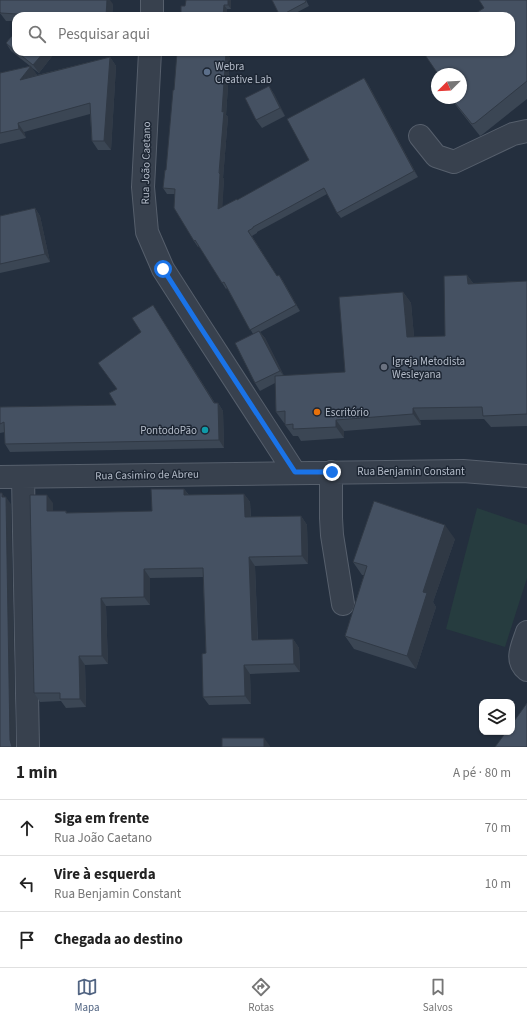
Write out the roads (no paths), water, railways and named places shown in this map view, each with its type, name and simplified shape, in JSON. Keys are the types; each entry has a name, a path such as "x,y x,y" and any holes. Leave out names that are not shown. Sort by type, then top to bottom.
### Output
{"street":[{"path":"152,0 152,12"},
{"name":"Rua João Caetano","path":"150,56 143,187 147,232 167,276 295,472"},
{"path":"420,136 436,156 454,162 513,134 527,131"},
{"name":"Rua Benjamin Constant","path":"295,472 463,471 527,476"},
{"name":"Rua Casimiro de Abreu","path":"0,477 295,472"},
{"path":"332,472 332,535 343,604"},
{"path":"23,477 28,747"},
{"path":"527,632 520,652 520,661 527,670"}],"place":[{"name":"Webra Creative Lab","path":"207,72"},
{"name":"Igreja Metodista Wesleyana","path":"384,367"},
{"name":"Escritório","path":"317,412"},
{"name":"PontodoPão","path":"205,430"}]}
